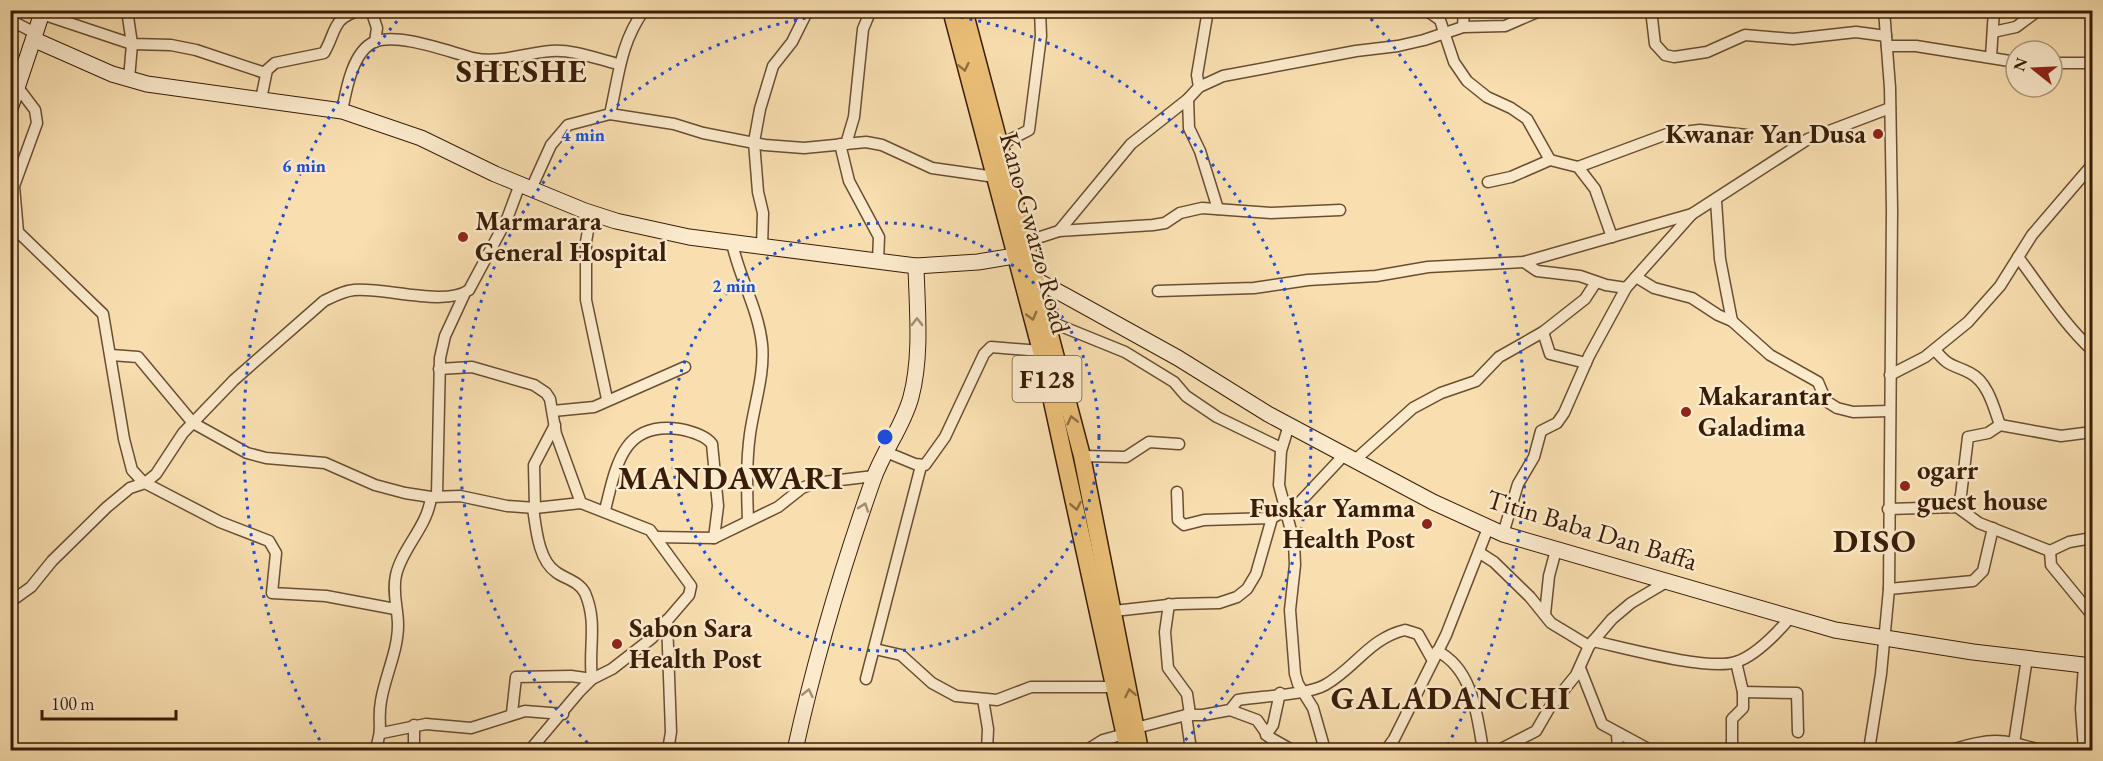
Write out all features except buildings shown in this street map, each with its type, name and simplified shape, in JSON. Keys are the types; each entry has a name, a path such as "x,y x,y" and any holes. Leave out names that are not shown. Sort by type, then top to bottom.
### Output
{"main road":[{"name":"Kano-Gwarzo Road","path":"951,10 995,177 1023,251"},
{"name":"Kano-Gwarzo Road","path":"964,10 1000,145 1029,280 1041,351 1089,529 1114,611 1130,738"},
{"name":"Kano-Gwarzo Road","path":"1029,280 1046,320 1082,456 1089,529 1115,687 1130,738 1140,750"}],"street":[{"path":"127,10 132,44 129,79"},
{"path":"261,99 265,73 275,63 324,53 336,24 348,14 360,10"},
{"path":"371,10 377,28 375,42"},
{"path":"610,114 618,64 636,22 645,10"},
{"path":"762,247 762,213 754,142 773,66 792,42 808,10"},
{"path":"871,10 862,28 854,117 843,144 849,181 879,237 879,261"},
{"path":"1000,145 1029,130 1041,36 1040,10"},
{"path":"1199,87 1197,75 1208,10"},
{"path":"1426,10 1440,20 1454,62 1467,81 1487,97 1511,108 1527,119 1550,160"},
{"path":"1463,27 1464,10"},
{"path":"10,20 36,37 129,79 147,84 342,111 421,138 526,187 591,213 688,237 916,266 1023,251 1059,231 1131,144 1188,99 1199,87 1223,76 1356,51 1398,46 1463,27 1505,26 1542,10"},
{"path":"1651,10 1654,44 1665,55 1674,57 1707,52 1745,35 1793,39 1856,32 1887,41 2004,60"},
{"path":"1870,750 1889,589 1892,210 1890,108 1884,10"},
{"path":"1991,57 1994,10"},
{"path":"1993,32 2016,27 2039,10"},
{"path":"10,109 14,83 36,37 43,12 132,44 171,45 196,50 265,73"},
{"path":"342,111 355,67 362,53 375,42 408,42 491,60 553,50 618,64"},
{"path":"2064,63 2092,63"},
{"path":"14,83 35,110 37,123 14,186 18,232 103,314 123,439 132,470 145,483 220,522 269,541 276,554 271,592 342,598 395,609"},
{"path":"1188,99 1189,128 1200,151 1218,209"},
{"path":"1158,291 1254,288 1308,280 1376,276 1428,267 1524,262 1692,214 1716,201 1777,157 1808,139 1890,108"},
{"path":"375,750 382,733 381,702 397,634 393,589 400,560 418,531 434,496 439,369 445,336 464,295 470,291 507,219 551,145 568,125 610,114 674,124 703,133 754,142 804,148 843,144 882,145 932,168 995,177"},
{"path":"1488,182 1511,177 1550,160 1578,166 1667,134 1700,130 1748,135"},
{"path":"1890,375 1918,362 1935,350 1990,300 2032,235 2092,165"},
{"path":"1578,166 1594,189 1612,237"},
{"path":"1716,201 1720,259 1732,321"},
{"path":"1059,231 1153,225 1192,209 1271,213 1340,210"},
{"path":"591,213 586,242 586,300 607,399"},
{"path":"1503,534 1518,484 1534,457 1538,436 1543,429 1557,423 1564,413 1586,363 1626,288 1692,214"},
{"path":"732,243 735,259 748,288 762,343 760,379 748,452 748,521"},
{"path":"2018,257 2049,303 2080,340 2092,350"},
{"path":"1524,262 1537,271 1580,276 1626,288"},
{"path":"795,750 810,684 874,476 910,398 916,363 916,266"},
{"path":"1636,277 1654,288 1692,298 1732,321 1770,355 1816,380 1826,401 1837,408 1853,412 1889,411"},
{"name":"Titin Baba Dan Baffa","path":"1029,280 1178,358 1289,425 1503,534 1790,618 1884,639 2088,665"},
{"path":"1177,492 1178,520 1184,525 1204,520 1272,518 1285,512 1413,408 1440,393 1476,381 1499,357 1543,332 1585,299 1596,282"},
{"path":"10,602 31,587 52,561 107,507 130,488 145,483 156,474 169,452 193,423 234,380 306,315 341,292 356,290 414,296 464,295"},
{"path":"1046,320 1125,352 1174,382 1186,396 1217,417 1281,448"},
{"path":"1543,332 1550,354 1586,363"},
{"path":"866,679 921,466 945,436 984,354 991,347 1041,351"},
{"path":"1935,350 1951,366 1971,373 1981,382 2000,425"},
{"path":"111,355 138,357 193,423 247,453 266,458 325,463 375,485 434,496 460,496 534,508 581,503 605,510 650,530 691,586 689,595 644,645 612,669 592,679 530,750"},
{"path":"439,369 472,367 534,385 546,393 581,503"},
{"path":"553,411 594,407 607,399 646,386 685,367"},
{"path":"555,425 534,465 534,508 538,538 552,568 578,584 587,600 594,628 592,679"},
{"path":"1289,425 1281,448 1279,485 1285,512 1293,532 1296,565 1291,592 1295,674 1313,708 1325,750"},
{"path":"1957,507 1961,495 1966,439 1988,433 2000,425 2061,436 2092,432"},
{"path":"605,510 623,452 636,436 660,428 682,429 705,437 712,444 718,506 714,538"},
{"path":"1082,456 1126,457 1149,442 1179,444"},
{"path":"886,452 921,466"},
{"path":"657,537 714,538 782,504 802,488 827,479 874,476"},
{"path":"1888,509 1957,507 1971,519 2050,551 2069,542 2092,538"},
{"path":"1114,611 1169,604 1225,602 1247,589 1258,568 1272,518"},
{"path":"1386,750 1395,739 1434,655 1480,554 1488,528"},
{"path":"1889,589 1973,581 1983,571 1993,528"},
{"path":"1545,614 1549,576 1556,550"},
{"path":"2050,551 2051,565 2092,615"},
{"path":"1480,554 1494,562 1551,623 1591,643 1689,662 1736,662 1790,618"},
{"path":"1499,750 1536,730 1550,707 1571,683 1591,643 1631,603 1668,581"},
{"path":"1169,604 1165,632 1168,668 1187,694 1191,750"},
{"path":"667,620 671,732 668,750"},
{"path":"1230,710 1238,700 1325,685 1380,639 1405,630 1418,634 1434,655 1456,663 1465,679 1480,730 1483,750"},
{"path":"875,650 901,655 932,683 956,696 997,700 1031,687 1115,687"},
{"path":"2014,743 2027,658"},
{"path":"1732,750 1732,719 1742,710 1743,692 1736,662"},
{"path":"2084,750 2081,709 2088,665"},
{"path":"1580,668 1591,690 1599,720 1617,734 1650,750"},
{"path":"512,713 516,677 571,676 592,679"},
{"path":"1743,692 1797,693 1798,732"},
{"path":"1266,735 1273,725 1280,693"},
{"path":"983,699 988,729 987,750"},
{"path":"1087,750 1103,740 1130,738 1188,715 1230,710 1257,720 1266,735 1292,750"},
{"path":"382,733 414,725 471,728 486,725 512,713 525,711 563,714"},
{"path":"414,725 414,750"},
{"path":"1617,734 1618,750"},
{"path":"1951,750 1985,740 2014,743 2040,750"}],"place":[{"name":"Kwanar Yan Dusa","path":"1878,134"},
{"name":"Marmarara General Hospital","path":"463,237"},
{"name":"Makarantar Galadima","path":"1686,412"},
{"name":"ogarr guest house","path":"1905,486"},
{"name":"Fuskar Yamma Health Post","path":"1427,524"},
{"name":"Sabon Sara Health Post","path":"617,644"}],"district":[{"name":"SHESHE","path":"522,70"},
{"name":"MANDAWARI","path":"731,477"},
{"name":"DISO","path":"1875,540"},
{"name":"GALADANCHI","path":"1451,697"}]}
